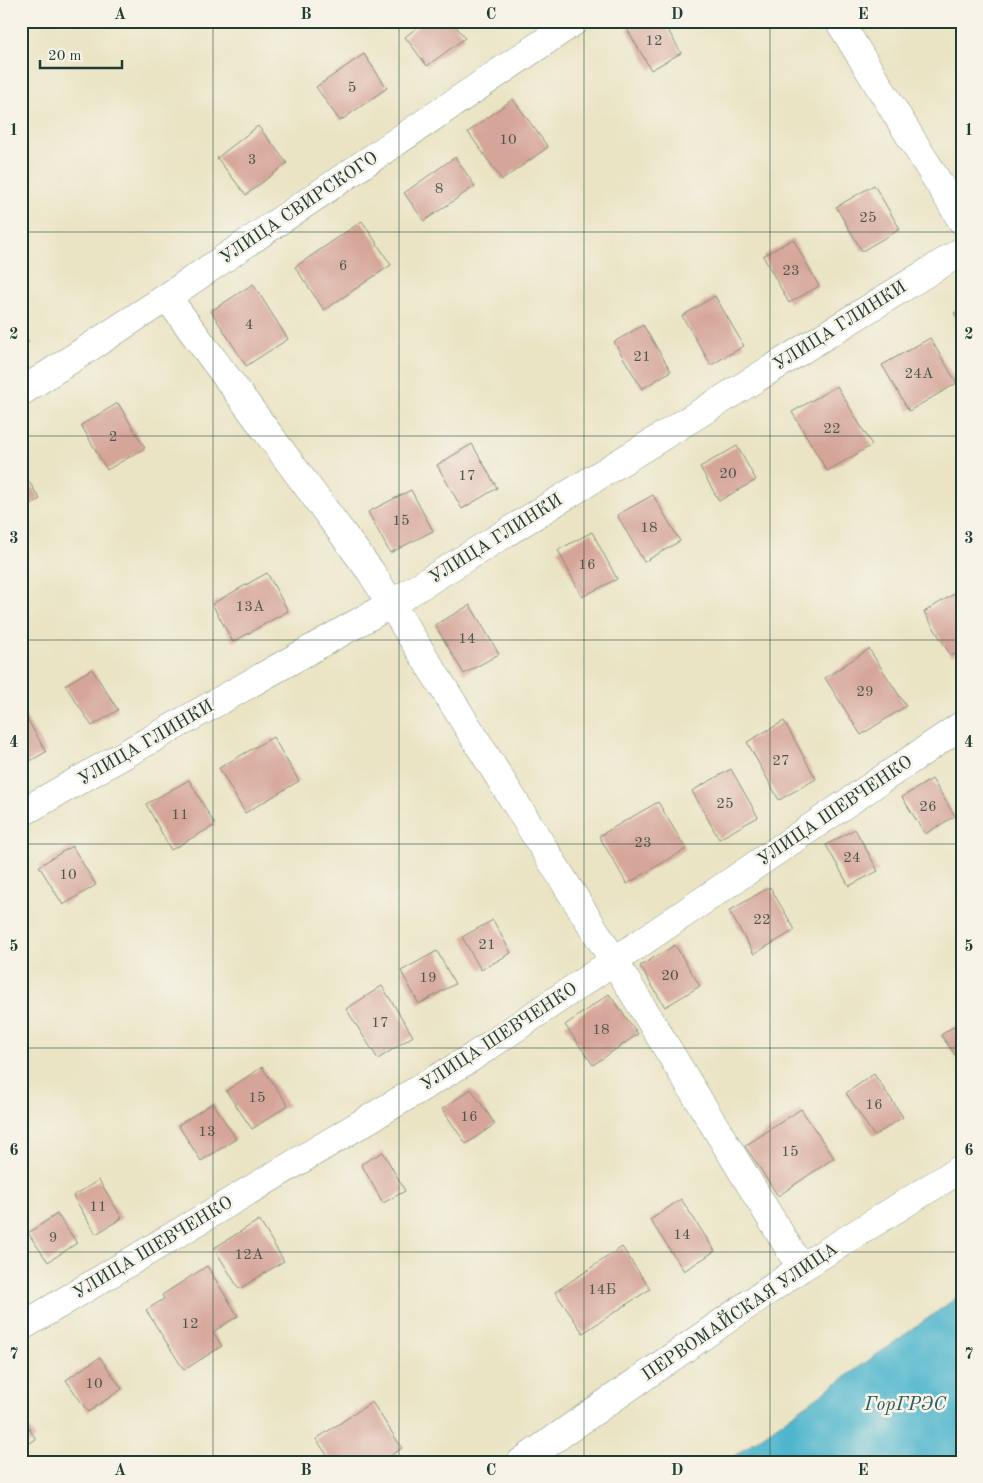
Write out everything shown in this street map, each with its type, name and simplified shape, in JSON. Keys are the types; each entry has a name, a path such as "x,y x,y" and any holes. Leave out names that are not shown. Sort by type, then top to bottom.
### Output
{"street":[{"name":"УЛИЦА СВИРСКОГО","path":"21,392 167,297 574,21"},
{"path":"838,21 962,221"},
{"name":"УЛИЦА ГЛИНКИ","path":"21,813 391,604 962,251"},
{"path":"167,297 371,572 614,961 801,1268"},
{"name":"УЛИЦА ШЕВЧЕНКО","path":"21,1327 471,1058 962,725"},
{"name":"ПЕРВОМАЙСКАЯ УЛИЦА","path":"521,1462 801,1268 962,1168"}],"water":[{"name":"ГорГРЭС","path":"962,1294 962,1462 728,1462 730,1459"}],"building":[{"path":"425,21 452,21 465,38 427,66 405,37"},
{"path":"640,21 663,21 681,53 651,70 627,29"},
{"path":"364,54 387,88 340,121 316,87"},
{"path":"513,99 548,147 502,180 468,132"},
{"path":"258,126 287,163 246,195 217,158"},
{"path":"455,157 475,186 424,221 404,193"},
{"path":"874,185 900,229 862,251 836,207"},
{"path":"362,221 391,265 324,310 295,267"},
{"path":"793,239 819,286 789,303 763,256"},
{"path":"253,284 288,339 246,366 211,311"},
{"path":"715,296 744,346 711,365 682,316"},
{"path":"962,309 962,327 954,313"},
{"path":"643,325 671,371 642,389 614,342"},
{"path":"21,329 29,342 21,346"},
{"path":"930,338 957,383 909,411 882,365"},
{"path":"837,386 872,445 827,471 792,412"},
{"path":"118,403 145,448 107,470 81,425"},
{"path":"472,444 497,488 462,509 437,465"},
{"path":"737,446 756,480 719,501 700,467"},
{"path":"21,469 40,499 21,511"},
{"path":"411,490 433,531 390,553 368,512"},
{"path":"653,495 680,541 644,562 617,515"},
{"path":"592,532 617,579 582,597 558,550"},
{"path":"267,573 288,611 233,642 212,604"},
{"path":"962,589 962,650 951,656 924,612"},
{"path":"470,605 499,654 464,674 435,625"},
{"path":"869,649 906,706 861,735 825,678"},
{"path":"92,669 118,710 92,726 65,685"},
{"path":"21,708 46,752 21,766"},
{"path":"784,721 816,779 779,800 747,742"},
{"path":"273,737 299,781 245,813 219,768"},
{"path":"731,769 758,817 719,839 692,791"},
{"path":"932,779 955,816 925,834 902,797"},
{"path":"189,780 215,825 171,850 146,804"},
{"path":"658,802 686,849 627,884 599,836"},
{"path":"855,829 878,871 849,886 826,845"},
{"path":"72,846 96,885 63,905 39,866"},
{"path":"770,887 795,930 754,954 729,911"},
{"path":"493,920 511,953 481,970 462,937"},
{"path":"675,945 700,986 665,1007 640,966"},
{"path":"437,951 455,984 419,1004 401,971"},
{"path":"382,986 413,1036 378,1059 346,1009"},
{"path":"609,994 638,1034 593,1065 565,1025"},
{"path":"962,1021 962,1065 941,1035"},
{"path":"262,1067 288,1105 252,1129 226,1091"},
{"path":"874,1074 903,1117 874,1136 846,1093"},
{"path":"471,1089 495,1124 466,1144 442,1109"},
{"path":"213,1103 236,1139 201,1161 178,1125"},
{"path":"801,1109 834,1158 778,1196 745,1146"},
{"path":"383,1152 405,1191 383,1203 361,1164"},
{"path":"99,1180 122,1218 96,1234 73,1196"},
{"path":"681,1199 715,1251 684,1271 650,1220"},
{"path":"57,1214 77,1243 48,1262 28,1233"},
{"path":"259,1220 284,1261 239,1289 214,1248"},
{"path":"622,1247 650,1289 583,1333 555,1292"},
{"path":"207,1266 238,1316 213,1332 222,1346 184,1370 146,1310 164,1299 162,1295"},
{"path":"100,1357 122,1389 88,1412 66,1380"},
{"path":"372,1402 402,1448 382,1462 332,1462 316,1439"},
{"path":"21,1417 36,1439 21,1449"}]}
